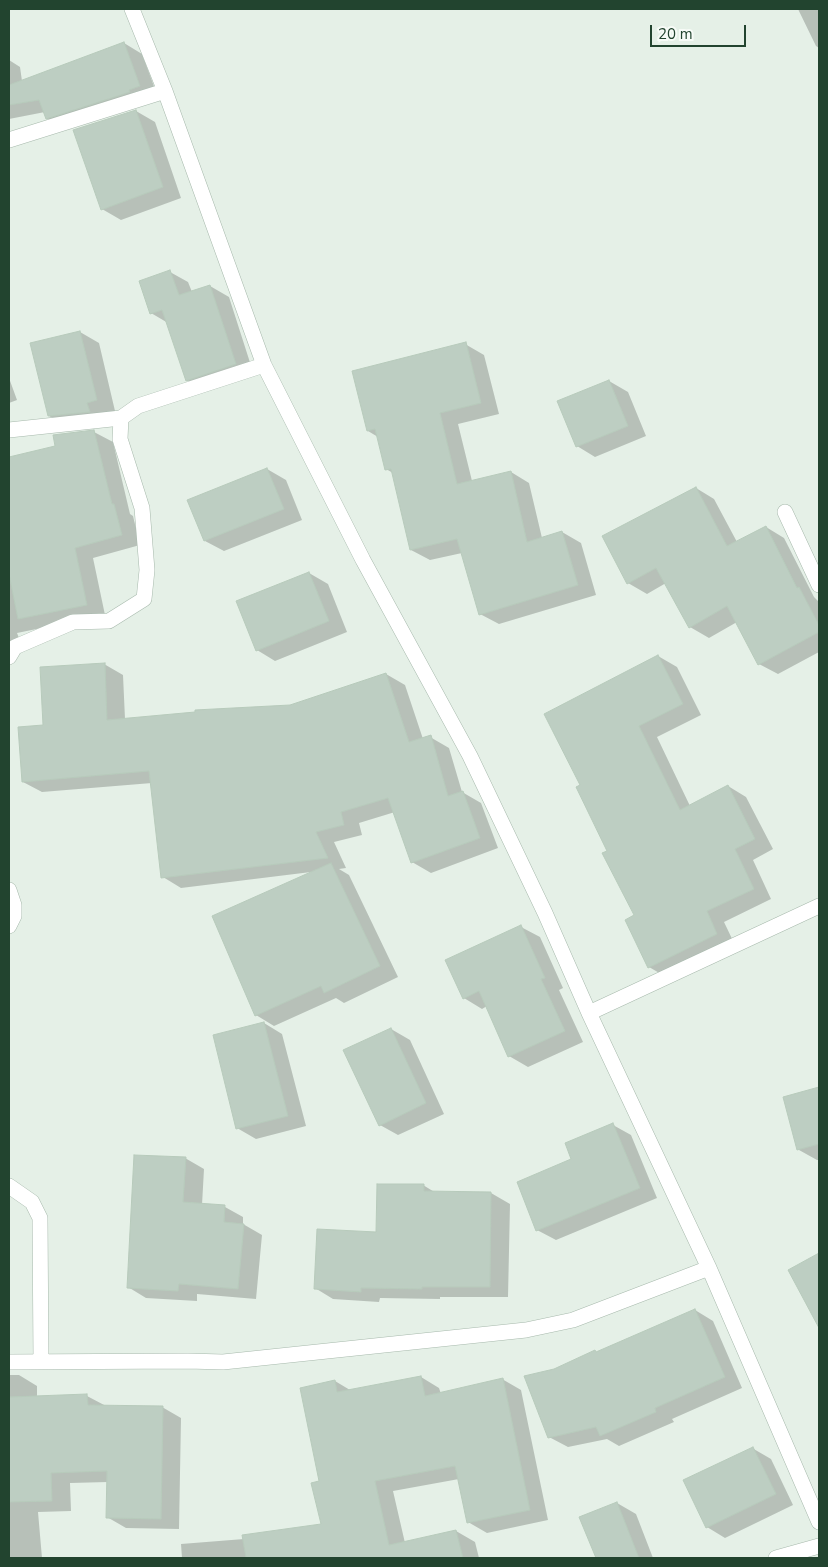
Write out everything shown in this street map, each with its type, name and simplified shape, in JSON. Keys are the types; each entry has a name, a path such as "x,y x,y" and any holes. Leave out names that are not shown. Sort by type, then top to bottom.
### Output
{"street":[{"path":"132,9 165,91 264,365 363,560 470,756 545,912 589,1014 709,1268 819,1522"},
{"path":"9,140 165,91"},
{"path":"9,430 121,418 138,406 264,365"},
{"path":"9,657 15,647 73,622 109,621 144,599 147,570 142,508 120,439 121,418"},
{"path":"786,512 819,586"},
{"path":"9,890 14,905 14,916 9,926"},
{"path":"589,1014 819,906"},
{"path":"9,1186 32,1202 40,1218 41,1362"},
{"path":"9,1362 224,1362 526,1330 573,1320 709,1268"},
{"path":"776,1558 819,1546"}],"building":[{"path":"124,42 140,86 129,90 130,92 46,119 39,100 9,105 9,85"},
{"path":"136,110 163,187 101,210 73,130"},
{"path":"170,270 179,295 210,285 236,364 186,381 162,310 150,314 139,281"},
{"path":"80,331 97,400 87,403 90,412 48,416 30,343"},
{"path":"466,342 481,403 440,413 457,484 511,471 527,542 562,531 578,585 479,615 457,539 410,550 391,469 385,470 375,429 367,431 352,371"},
{"path":"609,380 628,426 576,447 557,401"},
{"path":"94,430 112,504 114,504 122,535 75,548 87,605 18,619 9,574 9,457 55,446 53,435"},
{"path":"267,468 284,509 204,541 187,500"},
{"path":"696,487 727,546 766,526 797,588 799,587 819,625 819,632 758,665 727,606 689,628 656,568 627,584 602,536"},
{"path":"309,572 329,621 256,651 236,601"},
{"path":"658,655 683,704 639,726 680,810 728,785 755,839 735,849 754,889 707,911 717,934 648,968 625,920 634,915 602,853 607,851 576,787 580,785 544,714"},
{"path":"105,663 107,720 195,712 195,710 290,705 386,673 409,742 431,735 448,796 463,791 480,838 411,863 388,798 341,812 344,825 316,832 328,858 161,878 149,771 22,782 18,727 43,725 40,667"},
{"path":"331,863 380,966 324,993 321,986 255,1016 212,916"},
{"path":"521,925 545,978 541,979 565,1031 508,1057 479,991 463,999 445,960"},
{"path":"264,1022 288,1116 236,1129 213,1035"},
{"path":"391,1028 426,1103 379,1126 343,1050"},
{"path":"819,1087 819,1144 797,1150 783,1097"},
{"path":"613,1123 640,1188 536,1231 517,1182 571,1159 565,1143"},
{"path":"134,1155 186,1157 183,1202 225,1205 224,1222 244,1224 238,1289 179,1284 178,1291 127,1288"},
{"path":"377,1184 424,1184 424,1191 491,1192 490,1287 361,1288 361,1292 314,1289 317,1229 376,1232"},
{"path":"819,1253 819,1328 788,1270"},
{"path":"695,1309 725,1377 655,1408 656,1412 600,1436 596,1427 548,1438 524,1376 554,1369"},
{"path":"421,1376 425,1396 503,1378 530,1510 467,1523 455,1466 375,1481 389,1545 456,1530 463,1558 246,1558 242,1535 321,1524 311,1483 319,1481 300,1388 335,1380 337,1392"},
{"path":"87,1394 88,1405 163,1406 161,1519 106,1518 107,1471 51,1473 52,1501 9,1502 9,1397"},
{"path":"753,1447 776,1494 706,1528 683,1480"},
{"path":"617,1502 639,1558 596,1558 579,1517"}]}
